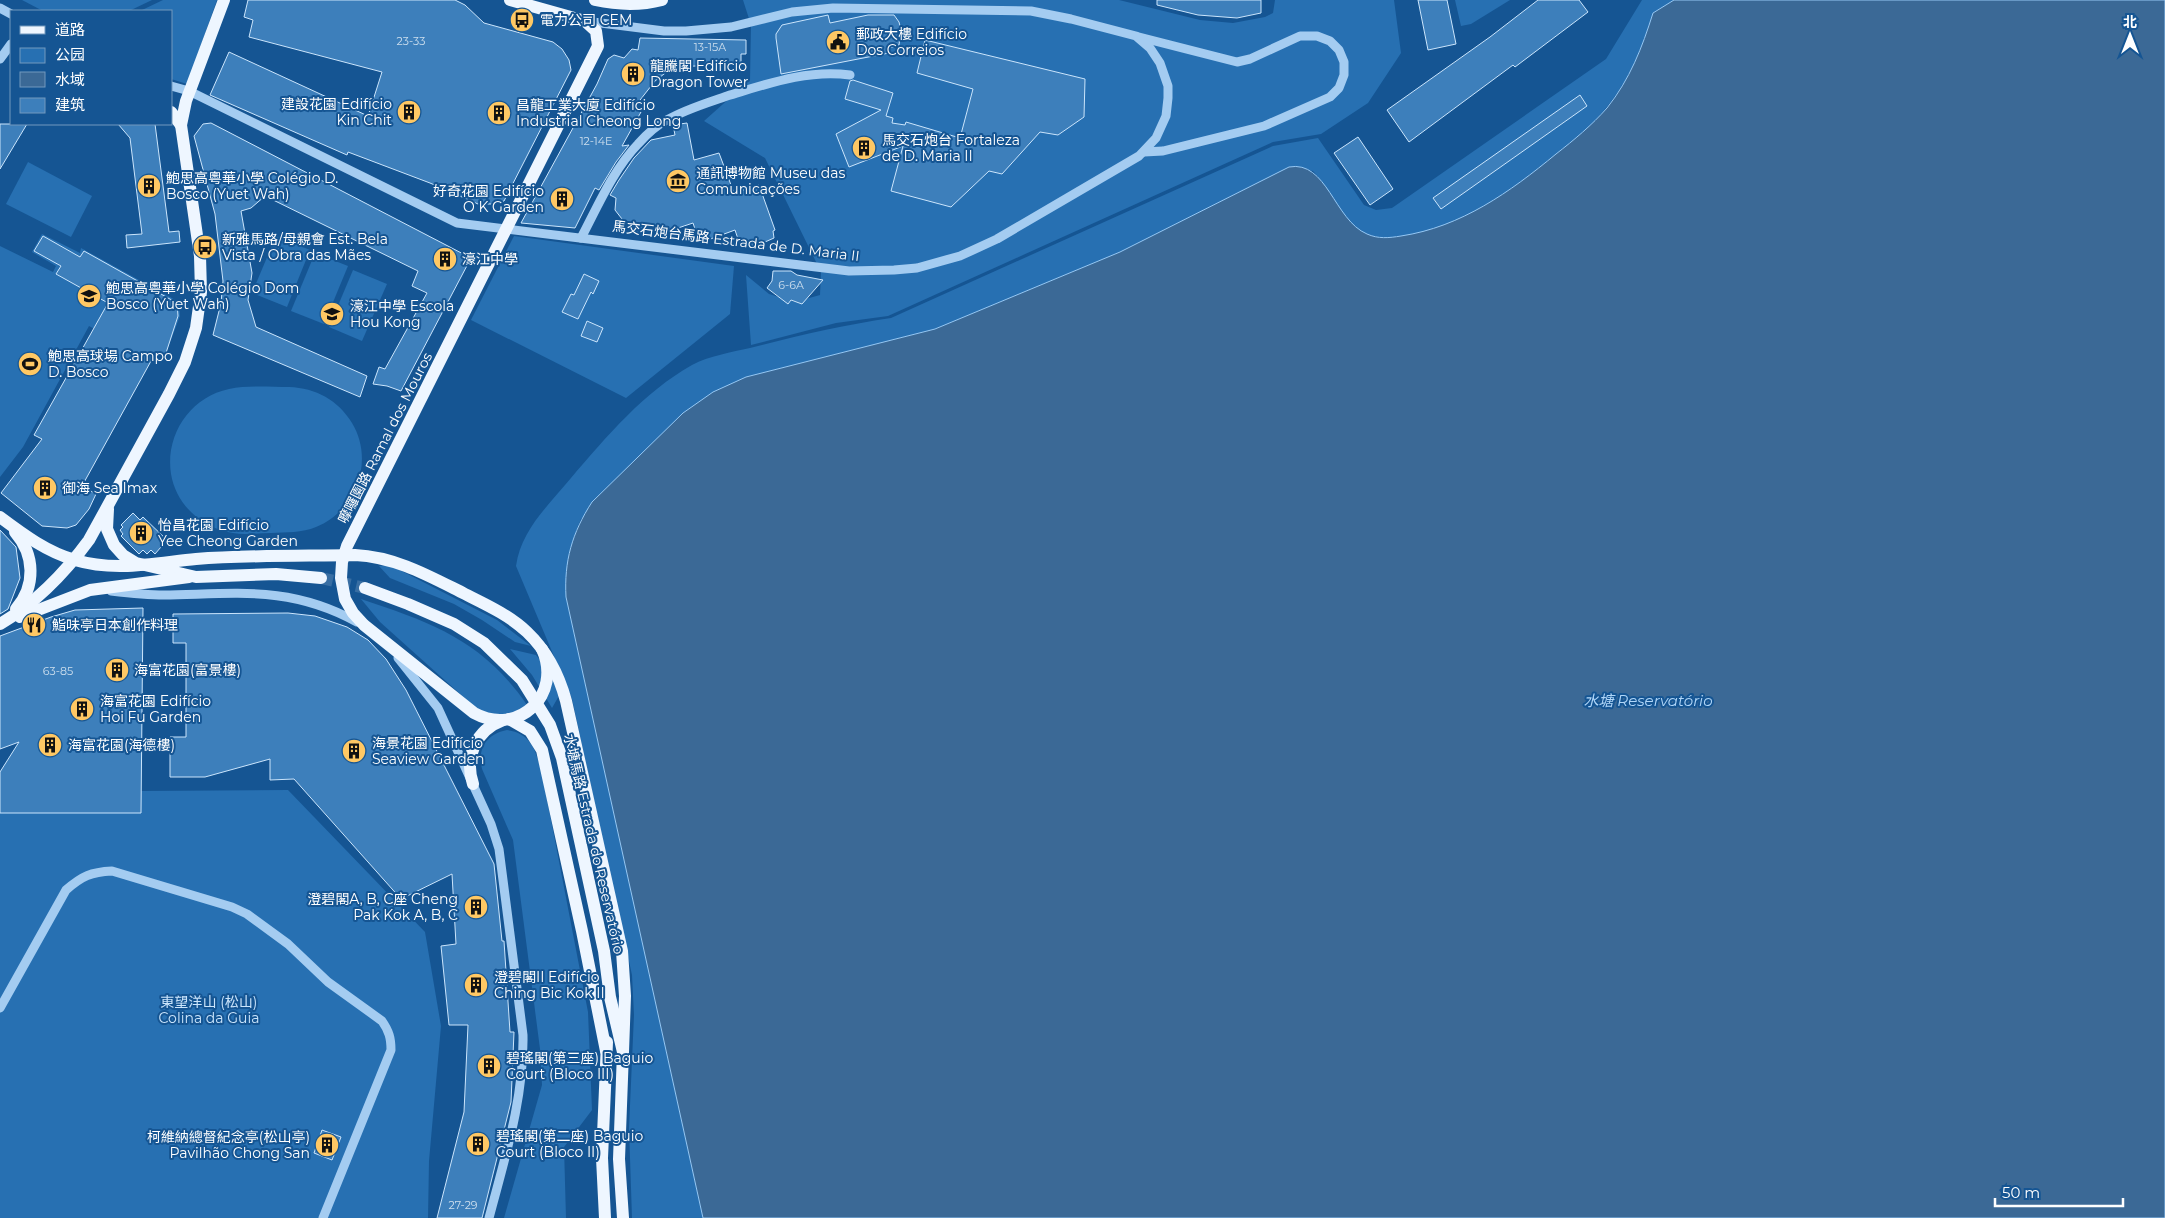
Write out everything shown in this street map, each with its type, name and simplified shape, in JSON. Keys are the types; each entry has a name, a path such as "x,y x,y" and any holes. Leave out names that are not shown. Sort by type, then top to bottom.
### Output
{"main road":[{"path":"0,624 30,604 74,560 93,533 185,362 196,328 201,292 200,256 181,125 189,91 224,0"},
{"path":"510,0 585,21"},
{"path":"595,0 625,5 644,4 662,0"},
{"name":"嚤囉園路 Ramal dos Mouros","path":"507,719 494,720 478,715 368,628 353,613 345,599 341,578 349,555 507,229 596,53 598,46 596,31 585,21"},
{"path":"172,113 181,125"},
{"path":"112,499 108,510 108,533 114,545 123,555 133,561 196,576"},
{"path":"0,518 37,544 74,560 105,566 152,565 196,559 349,555 378,557 412,567 508,617 527,632 542,649 554,668 565,695 622,951 625,996 623,1052"},
{"path":"0,518 16,533 26,548 31,575 23,601 0,624"},
{"path":"0,624 90,590 196,576 276,574 322,578"},
{"name":"水塘馬路 Estrada do Reservatório","path":"366,588 454,624 484,643 522,680 542,709 550,725 562,758 604,951 610,997 623,1052 618,1159 623,1218"},
{"path":"473,784 469,764 473,748 485,731 507,719 530,710 544,692 548,670 542,649"},
{"path":"507,719 521,724 530,731 542,750 606,1051"},
{"name":"水塘馬路 Estrada do Reservatório","path":"605,1218 602,1158 610,997"}],"street":[{"path":"585,21 664,31 686,31 731,26 792,12 823,8 1031,11 1071,19 1237,62 1250,59 1300,36 1317,36 1327,39 1336,46 1342,55 1345,67 1342,83 1332,95 1268,125 1164,151 1144,152"},
{"name":"馬交石炮台馬路 Estrada de D. Maria II","path":"172,86 189,91 450,220 465,225 849,271 894,270 917,268 960,256 997,239 1144,152 1156,138 1164,122 1168,92 1165,74 1160,63 1150,48 1136,36"},
{"path":"0,58 10,45"},
{"path":"581,238 612,179 621,166 637,144 666,120 699,106 779,80 819,75 850,76"},
{"path":"90,590 161,595 251,592 278,595 323,606 368,628"},
{"path":"384,640 434,701 491,824 498,849 523,1035 521,1090 489,1218"},
{"path":"0,1008 66,890 79,879 95,872 112,871 232,906 247,914 288,944 328,982 382,1021 391,1039 391,1050 323,1218"}],"green space":[{"path":"22,0 152,0 131,10 41,10"},
{"path":"163,0 217,0 187,84 172,79 172,10 142,10"},
{"path":"743,0 1119,0 1200,20 1233,23 1265,17 1273,13 1275,0 1394,0 1401,53 1368,103 1321,134 1273,142 888,316 836,323 751,345 746,275 769,294 795,302 820,295 821,272 765,158 704,121 750,80 751,25"},
{"path":"1455,0 1510,0 1471,24 1461,26"},
{"path":"1642,0 1674,0 1653,13 1629,74 1606,108 1595,121 1539,168 1504,194 1466,216 1446,225 1404,236 1383,237 1370,235 1360,231 1344,217 1313,171 1289,167 1120,252 935,329 746,377 581,519 573,539 569,558 566,597 703,1218 632,1218 629,1128 634,1015 632,975 572,699 516,566 523,541 545,509 598,446 627,416 658,388 692,365 706,359 803,335 891,318 1273,146 1318,138 1364,205 1376,210 1392,208 1606,59"},
{"path":"28,162 92,196 71,237 6,204"},
{"path":"42,234 80,253 81,248 179,302 180,316 164,358 158,354 154,360 89,326 23,447 0,477 0,246 53,272 56,266 32,252"},
{"path":"276,236 310,250 287,307 252,293"},
{"path":"514,236 734,266 730,314 626,398 471,320"},
{"path":"315,253 348,266 324,324 291,311"},
{"path":"353,270 387,284 362,341 329,327"},
{"path":"289,387 308,390 325,397 340,408 352,423 359,438 362,453 358,483 351,497 342,509 330,519 311,529 300,531 238,534 222,531 202,521 193,514 179,496 171,474 170,459 172,445 176,432 183,420 192,409 215,393 236,388"},
{"path":"390,565 497,620 531,646 515,642 454,604 390,578 379,566"},
{"path":"361,599 434,626 454,637 493,665 527,705 503,714 491,714 478,710 380,622"},
{"path":"510,649 536,655 554,677 560,694 552,708 532,675"},
{"path":"507,730 522,735 527,739 535,751 540,765 588,1012 592,1110 564,1147 566,1218 504,1218 542,1085 540,1049 513,840 482,769 481,761 482,748 485,743 494,735"},
{"name":"東望洋山 (松山) Colina da Guia","path":"288,790 425,932 441,1026 429,1161 428,1218 0,1218 0,809 141,791"}],"water":[{"name":"水塘 Reservatório","path":"1674,0 2165,0 2165,1218 703,1218 566,597 566,571 574,536 592,502 683,413 713,392 746,377 935,329 1120,252 1289,167 1302,167 1313,173 1322,181 1346,217 1356,227 1371,236 1401,236 1444,225 1464,216 1484,206 1521,182 1576,138 1607,108 1629,74 1640,51 1653,13"}],"building":[{"path":"248,0 455,0 465,5 484,23 553,42 562,49 569,60 571,70 504,201 495,204 478,204 430,183 348,152 347,155 210,95 229,52 368,116 382,72 249,37 253,20 244,17"},
{"path":"1157,0 1261,0 1261,13 1237,18 1198,15 1157,5"},
{"path":"1418,0 1447,0 1456,44 1428,50"},
{"path":"1538,0 1579,0 1588,12 1515,67 1513,65 1409,142 1387,110 1490,37"},
{"name":"郵政大樓 Edifício Dos Correios","path":"828,15 830,23 868,15 894,15 899,22 901,30 899,45 889,48 889,53 781,74 776,34 782,25"},
{"path":"640,38 746,40 746,54 741,54 741,64 673,67 655,81 633,109 641,112 622,146 629,145 599,190 595,188 575,228 521,223 597,84 608,59 614,55 624,58 632,49 638,50"},
{"path":"925,40 1085,79 1084,117 1058,135 1040,132 1002,174 989,171 951,207 891,191 903,146 849,167 836,134 881,110 845,99 850,81 853,80 893,93 886,116 893,118 892,123 905,125 906,122 960,138 973,89 917,73"},
{"path":"1580,95 1587,106 1441,209 1433,198"},
{"name":"濠江中學","path":"211,123 471,258 401,391 373,384 379,367 385,369 427,293 412,286 418,271 265,196 251,208 241,211 252,273 248,300 256,327 367,376 360,397 213,335 221,303 223,281 215,214 194,136 203,124"},
{"name":"通訊博物館 Museu das Comunicações","path":"687,123 694,160 719,153 734,193 759,185 775,230 773,231 774,238 756,246 740,245 735,230 701,241 698,238 693,223 660,234 658,230 642,234 625,227 615,210 616,198 610,195 634,158 651,140 675,135 673,125"},
{"path":"0,124 26,125 0,169"},
{"name":"鮑思高粵華小學 Colégio D. Bosco (Yuet Wah)","path":"119,125 155,125 169,232 179,231 180,242 127,248 126,235 142,234 130,138"},
{"path":"1358,137 1393,189 1370,205 1334,153"},
{"path":"43,236 80,257 84,251 177,303 178,316 165,356 156,352 82,486 96,494 89,509 76,525 67,528 42,526 1,493 42,439 34,435 108,303 56,274 61,266 34,251"},
{"path":"773,271 791,271 797,275 823,280 802,304 791,300 788,304 767,288 772,281"},
{"path":"584,274 599,281 593,294 591,292 578,319 562,312 571,294 574,295"},
{"path":"587,321 603,328 597,342 581,336"},
{"name":"怡昌花園 Edifício Yee Cheong Garden","path":"133,513 140,520 143,517 167,540 155,554 151,550 147,554 143,550 139,554 121,536 123,534 120,530 123,527 121,525"},
{"path":"0,530 16,547 20,578 8,609 0,614"},
{"name":"海富花園 Edifício Hoi Fu Garden","path":"143,608 141,813 0,813 0,772 19,742 0,749 0,636 75,610"},
{"path":"288,613 315,616 347,627 368,640 386,659 406,690 494,864 502,941 504,941 510,1032 514,1032 511,1102 482,1218 437,1218 464,1112 468,1025 449,1025 441,946 456,944 452,874 401,899 294,779 270,780 270,759 205,777 170,777 170,737 186,737 186,643 173,643 173,614"},
{"name":"柯維納總督紀念亭(松山亭) Pavilhão Chong San","path":"322,1130 341,1137 332,1160 314,1153"}],"tunnel":[{"path":"321,578 365,588"}],"place":[{"name":"電力公司 CEM","path":"522,20"},
{"name":"郵政大樓 Edifício Dos Correios","path":"838,42"},
{"name":"龍騰閣 Edifício Dragon Tower","path":"633,74"},
{"name":"建設花園 Edifício Kin Chit","path":"409,112"},
{"name":"昌龍工業大廈 Edifício Industrial Cheong Long","path":"499,113"},
{"name":"馬交石炮台 Fortaleza de D. Maria II","path":"864,148"},
{"name":"通訊博物館 Museu das Comunicações","path":"678,181"},
{"name":"鮑思高粵華小學 Colégio D. Bosco (Yuet Wah)","path":"149,186"},
{"name":"好奇花園 Edifício O K Garden","path":"562,199"},
{"name":"新雅馬路/母親會 Est. Bela Vista / Obra das Mães","path":"205,247"},
{"name":"濠江中學","path":"445,259"},
{"name":"鮑思高粵華小學 Colégio Dom Bosco (Yuet Wah)","path":"89,296"},
{"name":"濠江中學 Escola Hou Kong","path":"332,314"},
{"name":"鮑思高球場 Campo D. Bosco","path":"30,364"},
{"name":"御海 Sea Imax","path":"45,488"},
{"name":"怡昌花園 Edifício Yee Cheong Garden","path":"141,533"},
{"name":"鮨味亭日本創作料理","path":"34,625"},
{"name":"海富花園(富景樓)","path":"117,670"},
{"name":"海富花園 Edifício Hoi Fu Garden","path":"82,709"},
{"name":"海富花園(海德樓)","path":"50,745"},
{"name":"海景花園 Edifício Seaview Garden","path":"354,751"},
{"name":"澄碧閣A, B, C座 Cheng Pak Kok A, B, C","path":"476,907"},
{"name":"澄碧閣II Edifício Ching Bic Kok II","path":"476,985"},
{"name":"碧瑤閣(第三座) Baguio Court (Bloco III)","path":"489,1066"},
{"name":"碧瑤閣(第二座) Baguio Court (Bloco II)","path":"478,1144"},
{"name":"柯維納總督紀念亭(松山亭) Pavilhão Chong San","path":"327,1145"}]}
